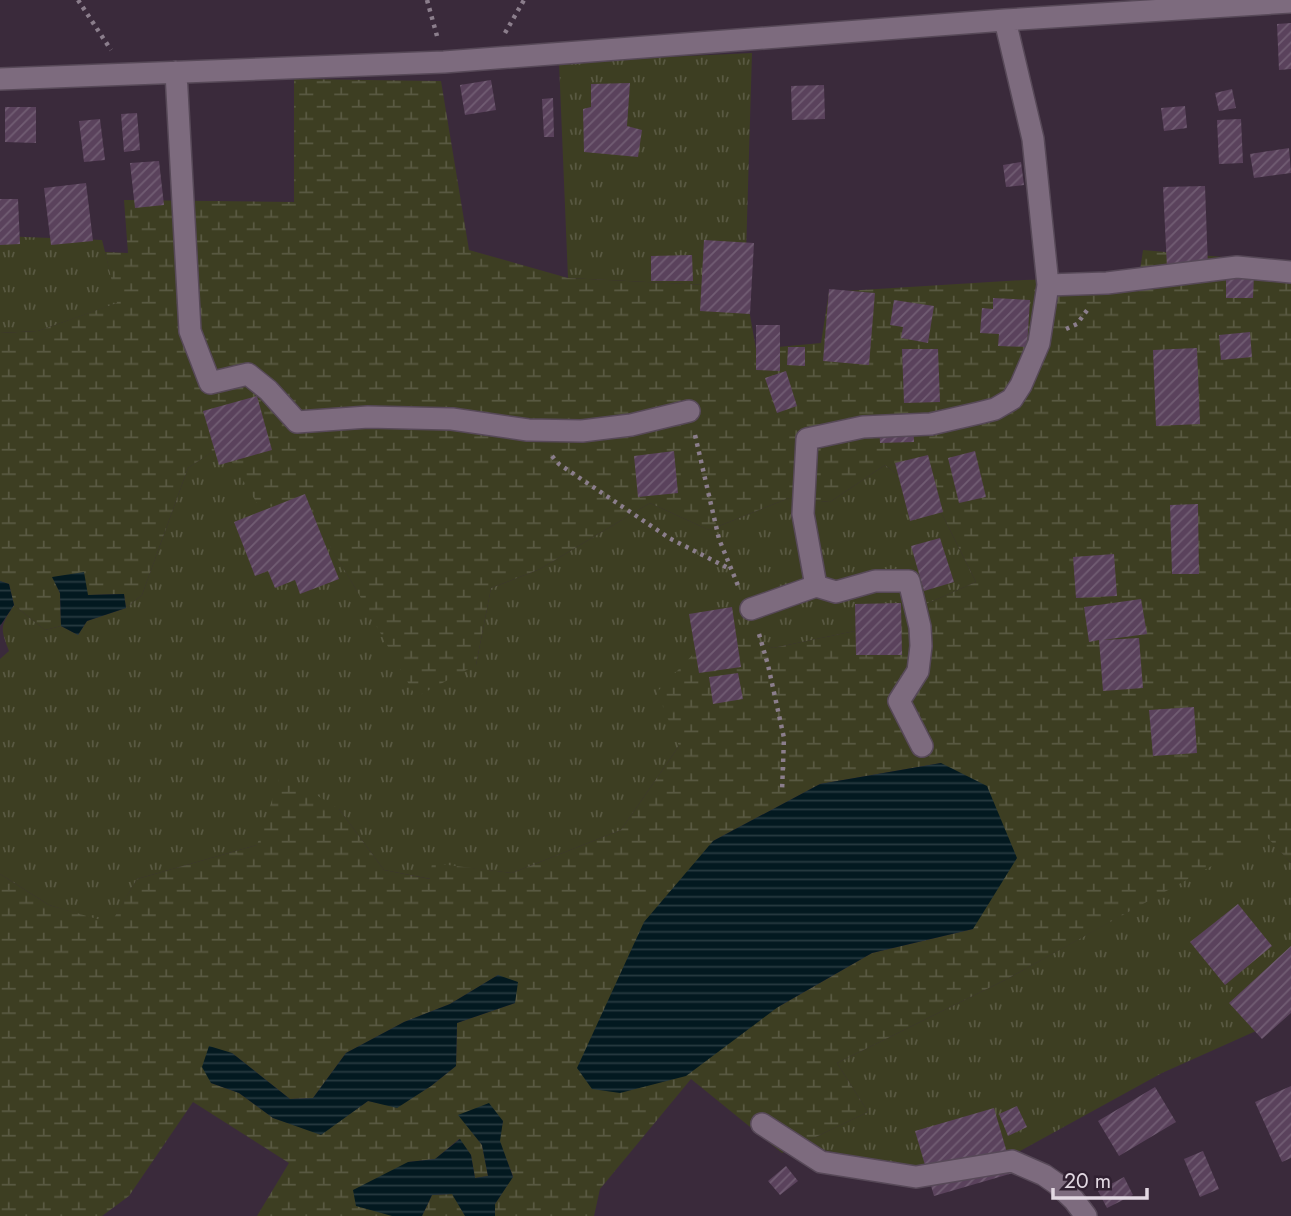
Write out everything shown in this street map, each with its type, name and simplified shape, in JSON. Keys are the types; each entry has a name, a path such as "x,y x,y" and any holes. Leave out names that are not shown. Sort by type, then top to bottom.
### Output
{"street":[{"path":"0,79 444,62 1005,20 1291,2"},
{"path":"816,586 803,514 807,439 863,427 931,424 995,408 1012,399 1039,343 1048,285 1033,139 1005,20"},
{"path":"176,72 190,331 210,383 248,374 268,390 297,422 368,417 452,419 527,430 594,429 631,425 689,411"},
{"path":"1048,285 1107,283 1237,267 1291,272"},
{"path":"751,609 816,586 836,592 875,581 909,581 920,626 921,646 918,671 899,701 922,746"},
{"path":"762,1124 821,1161 916,1177 1012,1161 1057,1184 1086,1216"}],"path":[{"path":"78,0 127,74"},
{"path":"427,0 444,62"},
{"path":"1039,343 1077,324 1107,283"},
{"path":"689,411 719,539 742,597 751,609 768,665 784,738 782,792"},
{"path":"527,430 559,464 669,538 731,569"}],"green space":[{"path":"752,53 745,287 568,278 559,62"},
{"path":"294,79 441,81 469,250 568,278 745,287 756,349 821,343 829,292 1024,280 1139,277 1143,250 1291,263 1291,863 1266,836 1005,980 837,1063 868,1112 782,1153 691,1079 600,1189 594,1216 495,1216 495,1204 513,1176 499,1141 503,1121 459,1115 482,1145 488,1176 475,1178 471,1155 459,1139 435,1159 408,1162 392,1216 257,1216 289,1163 193,1102 129,1196 102,1216 0,1216 0,874 49,905 111,923 137,879 257,845 281,773 339,809 384,870 430,879 432,863 512,873 621,830 679,746 657,692 720,626 773,648 874,627 976,582 938,506 885,465 830,502 789,498 709,530 650,503 540,569 491,588 476,665 416,697 309,511 258,505 230,459 227,442 188,468 142,595 126,608 124,594 88,595 53,578 60,593 61,626 45,630 14,605 9,584 0,581 0,333 38,331 117,303 105,252 128,253 124,200 294,202","holes":["941,763 973,929 872,953 778,1007 713,841 820,784","498,975 515,1003 457,1023 456,1066 431,1086 397,1107 368,1101 321,1134 273,1118 239,1093 211,1083 232,1053 290,1099 313,1098 346,1053 404,1022 450,1004"]},
{"path":"0,236 102,240 118,303 38,331 0,333"},
{"path":"228,441 309,510 357,591 476,665 491,588 540,569 650,503 709,530 789,498 830,502 885,465 938,506 976,582 874,627 773,648 720,627 679,746 621,830 512,873 433,864 431,879 384,870 339,809 257,845 137,879 111,924 49,905 0,874 0,659 9,651 3,632 4,623 14,605 45,630 61,626 78,635 87,621 126,608 142,595 188,468"},
{"path":"1266,835 1291,863 1291,1009 1265,1027 1162,1073 1020,1151 919,1167 827,1151 805,1142 868,1112 837,1063 1005,980"},
{"path":"453,1194 465,1216 422,1216 432,1195"}],"water":[{"path":"84,572 88,595 124,594 126,608 87,621 78,635 61,626 60,593 52,577"},
{"path":"0,581 9,584 14,605 0,626"},
{"path":"941,763 987,786 1017,858 973,929 872,953 778,1007 686,1076 620,1093 592,1089 577,1068 644,922 713,841 820,784"},
{"path":"498,975 518,982 515,1003 457,1023 456,1066 397,1108 368,1101 321,1135 273,1118 239,1093 211,1083 202,1067 209,1046 232,1053 290,1099 313,1098 346,1053 404,1022 450,1004"},
{"path":"489,1103 503,1121 500,1141 513,1177 495,1204 495,1216 465,1216 452,1194 432,1195 422,1216 392,1216 356,1206 353,1190 408,1162 435,1159 460,1139 471,1155 475,1178 488,1176 482,1145 458,1115"}],"building":[{"path":"1291,23 1291,69 1279,70 1277,24"},
{"path":"491,80 496,110 465,115 460,85"},
{"path":"630,83 627,126 642,130 638,157 584,152 583,109 591,107 591,84"},
{"path":"824,85 825,119 792,120 791,86"},
{"path":"1232,89 1236,108 1219,111 1215,93"},
{"path":"553,98 554,137 544,137 542,99"},
{"path":"1185,106 1187,128 1164,131 1161,108"},
{"path":"5,107 36,107 36,143 5,142"},
{"path":"137,113 140,150 124,152 121,114"},
{"path":"100,119 105,160 84,162 79,121"},
{"path":"1241,119 1243,163 1219,164 1217,120"},
{"path":"1289,148 1291,173 1254,178 1250,154"},
{"path":"159,161 164,205 135,208 130,163"},
{"path":"1021,162 1024,185 1006,187 1003,165"},
{"path":"86,183 93,241 51,245 44,188"},
{"path":"1205,186 1208,267 1167,268 1163,187"},
{"path":"0,199 18,199 20,244 0,245"},
{"path":"704,240 754,243 750,314 700,311"},
{"path":"692,255 693,281 651,281 651,256"},
{"path":"1226,276 1254,276 1253,298 1226,298"},
{"path":"829,289 875,293 869,365 823,361"},
{"path":"993,298 1030,300 1027,347 998,346 999,334 980,333 982,308 993,309"},
{"path":"894,300 934,306 928,343 901,338 903,327 890,325"},
{"path":"756,325 780,325 780,371 756,370"},
{"path":"1250,332 1252,357 1221,360 1219,335"},
{"path":"788,347 805,347 805,366 787,365"},
{"path":"1197,348 1200,424 1156,426 1153,350"},
{"path":"902,349 938,349 940,402 904,403"},
{"path":"786,371 797,406 777,413 765,378"},
{"path":"257,396 272,450 219,465 203,411"},
{"path":"879,421 913,421 914,442 880,443"},
{"path":"674,451 678,493 638,497 634,456"},
{"path":"975,451 986,497 959,503 948,458"},
{"path":"928,455 943,512 910,521 895,463"},
{"path":"305,494 339,579 300,594 295,580 275,588 268,571 255,576 234,522"},
{"path":"1198,504 1199,574 1172,574 1170,505"},
{"path":"940,538 954,582 924,591 911,546"},
{"path":"1114,554 1117,596 1076,598 1073,557"},
{"path":"1141,599 1147,634 1103,640 1139,638 1143,688 1103,691 1099,640 1089,642 1084,607"},
{"path":"901,603 902,655 856,655 855,604"},
{"path":"732,607 741,667 699,673 689,614"},
{"path":"738,673 743,699 713,704 709,677"},
{"path":"1194,707 1197,753 1153,756 1149,710"},
{"path":"1238,904 1272,946 1225,985 1190,942"},
{"path":"1291,946 1291,1013 1262,1039 1229,1003"},
{"path":"1291,1086 1291,1158 1282,1162 1255,1102"},
{"path":"1155,1087 1176,1122 1119,1156 1098,1121"},
{"path":"1017,1106 1027,1127 1008,1136 999,1114"},
{"path":"994,1108 1013,1173 934,1196 915,1131"},
{"path":"1203,1151 1219,1189 1200,1197 1184,1159"},
{"path":"786,1166 798,1181 780,1195 768,1181"},
{"path":"1124,1177 1133,1195 1107,1208 1098,1191"}]}
